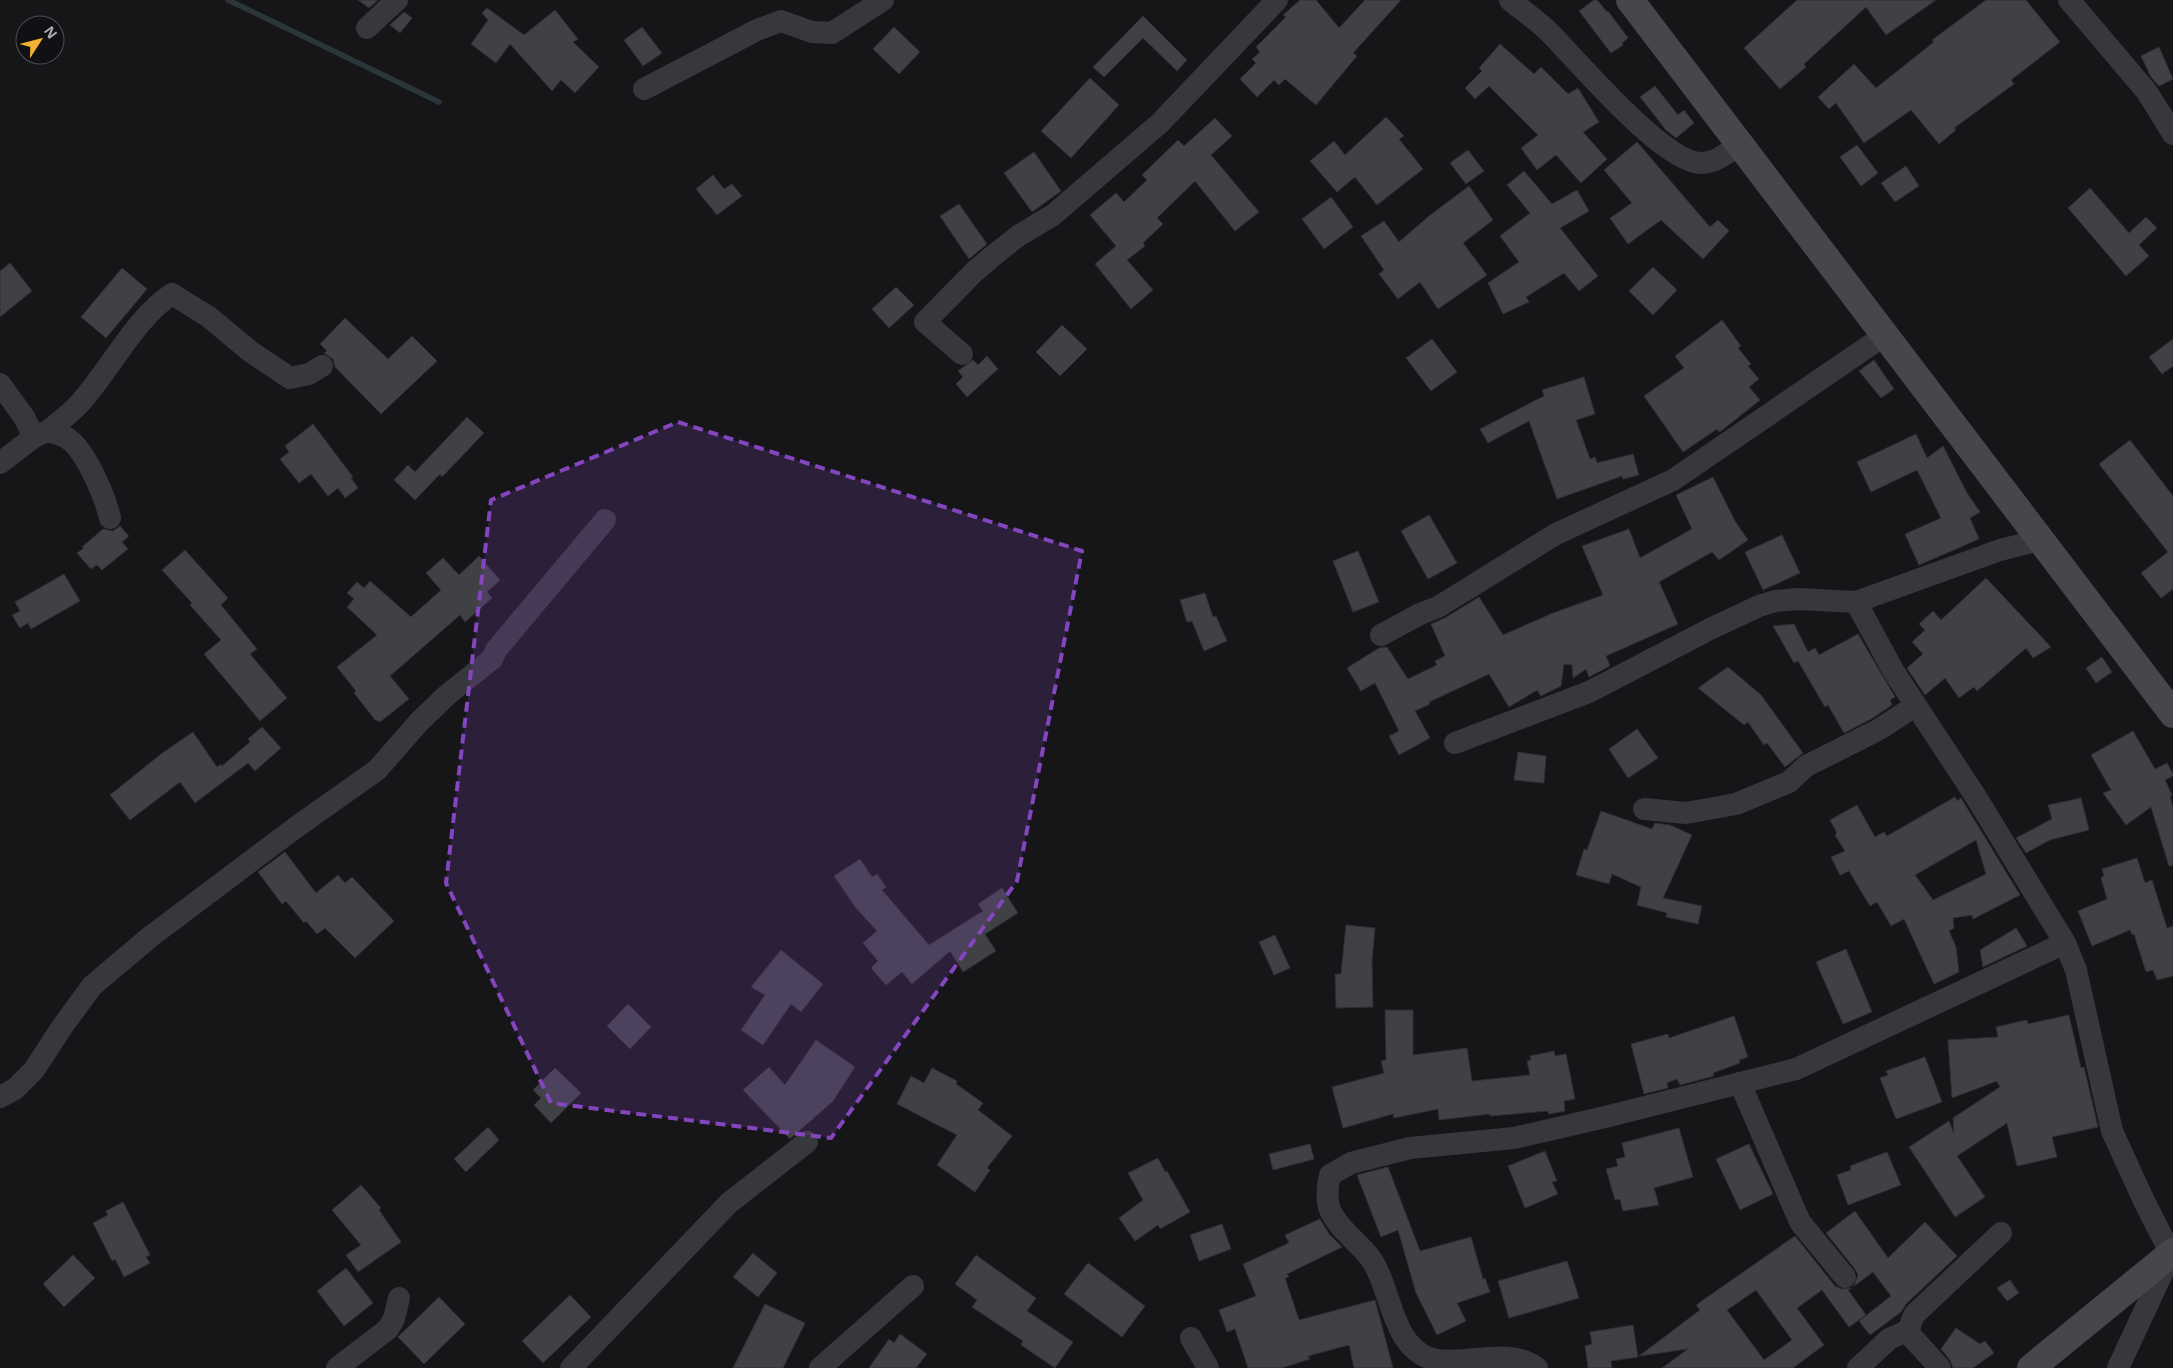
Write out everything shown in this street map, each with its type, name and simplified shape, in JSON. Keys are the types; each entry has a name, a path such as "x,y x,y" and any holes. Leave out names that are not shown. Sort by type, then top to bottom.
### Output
{"main road":[{"path":"1630,0 2173,714"},
{"path":"2031,1368 2172,1253"}],"street":[{"path":"367,28 397,0"},
{"path":"644,89 757,30 781,21 812,32 832,33 882,0"},
{"path":"962,354 925,322 974,272 1018,236 1054,216 1160,123 1277,0"},
{"path":"1510,0 1547,31 1594,79 1672,152 1700,163 1713,161 1739,145"},
{"path":"2069,0 2147,92 2173,134"},
{"path":"0,463 80,404 143,322 172,294 209,317 251,352 290,378 309,374 322,366"},
{"path":"1381,636 1420,614 1438,607 1556,534 1673,480 1885,335"},
{"path":"0,384 24,418 41,434 68,438 86,460 105,498 110,518"},
{"path":"0,1097 15,1089 34,1070 92,986 150,937 295,828 377,770 419,722 448,694 492,659 496,650 605,520"},
{"path":"1455,743 1589,692 1712,628 1759,606 1775,601 1798,599 1856,602 2000,550 2040,540"},
{"path":"1856,602 1894,672 1976,797 2065,943 2076,970 2112,1131 2133,1178 2172,1253 2118,1368"},
{"path":"1644,809 1686,813 1736,804 1789,782 1806,766 1878,730 1915,706"},
{"path":"1537,1368 1519,1358 1445,1362 1418,1353 1396,1321 1370,1258 1331,1213 1328,1202 1330,1175 1351,1163 1410,1148 1514,1138 1796,1069 2065,943"},
{"path":"1740,1083 1800,1222 1845,1276"},
{"path":"571,1368 729,1202 806,1142"},
{"path":"1940,1368 1911,1336 1909,1330 1915,1314 2001,1233"},
{"path":"820,1368 913,1286"},
{"path":"337,1368 388,1329 394,1319 399,1298"},
{"path":"1858,1368 1889,1339 1909,1330"},
{"path":"1191,1338 1208,1368"}],"highlighted area":[{"path":"678,422 1082,551 1017,881 831,1138 551,1103 446,883 491,500"}],"building":[{"path":"358,0 378,0 369,8"},
{"path":"1300,0 1316,0 1339,28 1365,0 1401,0 1353,53 1357,56 1316,105 1285,79 1279,85 1274,80 1257,97 1240,79 1256,63 1252,59 1260,52 1256,47 1286,17 1283,15"},
{"path":"1594,0 1597,0 1608,11 1628,38 1622,43 1623,45 1611,53 1579,11"},
{"path":"1797,0 1936,0 1886,35 1866,7 1804,64 1806,67 1780,89 1744,48"},
{"path":"1986,0 2026,0 2060,42 2011,80 2014,84 1954,128 1956,130 1939,144 1911,110 1864,143 1836,103 1829,109 1818,97 1854,64 1876,88 1934,42 1932,40"},
{"path":"487,8 524,35 555,10 578,39 573,42 599,67 575,93 561,80 552,91 510,44 496,63 471,44 488,20 482,13"},
{"path":"404,12 412,18 400,33 390,25"},
{"path":"1143,16 1187,60 1177,71 1143,38 1104,77 1093,67"},
{"path":"642,27 662,53 643,66 624,40"},
{"path":"894,27 920,52 899,74 873,49"},
{"path":"1500,44 1534,74 1541,67 1568,94 1578,88 1599,122 1583,132 1607,159 1581,183 1556,155 1537,170 1521,148 1538,135 1489,86 1475,99 1465,88 1482,71 1479,68"},
{"path":"2159,47 2173,79 2159,86 2151,77 2141,56"},
{"path":"1090,78 1119,105 1071,158 1041,131"},
{"path":"1655,86 1678,115 1684,110 1694,123 1676,138 1666,130 1640,97"},
{"path":"1386,117 1404,136 1399,139 1423,169 1377,205 1355,177 1337,192 1310,161 1334,141 1345,155"},
{"path":"1215,118 1232,136 1211,155 1259,212 1235,231 1195,181 1157,218 1163,224 1143,243 1145,246 1127,260 1153,290 1131,309 1095,264 1116,246 1090,215 1116,193 1124,202 1147,180 1142,175 1178,140 1184,146"},
{"path":"1637,142 1710,227 1718,220 1729,231 1703,259 1661,220 1628,244 1610,218 1632,203 1604,170"},
{"path":"1857,145 1878,173 1861,186 1840,157"},
{"path":"1468,150 1484,171 1466,184 1450,163"},
{"path":"1034,152 1061,191 1032,212 1004,173"},
{"path":"1906,166 1919,186 1895,202 1881,183"},
{"path":"1524,171 1552,204 1577,190 1589,211 1560,228 1598,276 1579,291 1564,273 1526,297 1529,302 1503,314 1488,283 1519,262 1500,236 1530,213 1507,185"},
{"path":"713,175 724,189 732,184 742,196 717,215 696,189"},
{"path":"1469,186 1493,220 1463,243 1487,275 1438,309 1420,282 1398,299 1379,274 1384,270 1361,236 1384,221 1399,242 1429,216"},
{"path":"2090,188 2129,233 2146,217 2157,228 2139,245 2149,256 2126,276 2068,208"},
{"path":"1331,197 1353,227 1324,249 1302,219"},
{"path":"959,204 987,244 969,259 940,216"},
{"path":"10,263 32,291 0,317 0,271"},
{"path":"1653,267 1677,290 1653,315 1629,291"},
{"path":"122,268 147,289 106,338 81,317"},
{"path":"896,287 914,305 889,328 872,309"},
{"path":"345,318 388,359 412,336 437,361 381,414 335,367 333,359 324,353 327,351 320,344"},
{"path":"1722,320 1741,346 1738,348 1751,364 1748,366 1759,379 1749,387 1760,400 1721,431 1719,432 1717,429 1683,452 1644,396 1684,368 1675,356"},
{"path":"1062,325 1087,349 1060,376 1036,352"},
{"path":"1432,339 1457,372 1431,391 1406,358"},
{"path":"2173,339 2173,366 2162,374 2149,357"},
{"path":"987,356 998,369 967,397 956,384 963,377 958,371 973,360 978,365"},
{"path":"1874,360 1894,389 1881,398 1859,371"},
{"path":"1584,377 1595,414 1576,420 1590,459 1595,457 1597,463 1633,454 1639,475 1623,479 1622,476 1557,499 1529,421 1488,443 1480,429 1544,396 1542,390"},
{"path":"467,417 484,433 442,477 440,474 415,500 394,480 408,465 415,472"},
{"path":"313,424 353,477 351,478 358,488 345,498 338,488 328,496 311,474 299,483 280,459 289,452 285,446"},
{"path":"1916,434 1927,458 1943,446 1967,493 1980,512 1970,518 1979,539 1919,565 1905,534 1941,518 1917,470 1871,492 1857,462"},
{"path":"2130,440 2173,496 2173,589 2161,598 2141,573 2168,552 2099,464"},
{"path":"1713,477 1735,521 1748,540 1719,560 1712,552 1659,582 1678,624 1606,656 1610,666 1589,677 1586,669 1573,678 1572,665 1564,664 1561,686 1541,696 1537,690 1509,707 1489,674 1429,702 1430,704 1415,711 1430,738 1399,755 1389,736 1399,731 1375,683 1361,691 1347,668 1379,648 1387,647 1408,679 1437,665 1435,661 1445,656 1431,624 1445,618 1479,597 1503,635 1553,613 1603,595 1582,546 1629,529 1640,558 1692,529 1676,495"},
{"path":"1429,515 1457,563 1428,579 1401,531"},
{"path":"120,526 129,536 122,542 128,549 102,570 97,565 91,569 77,553 103,529 113,531"},
{"path":"1782,535 1800,573 1763,590 1745,552"},
{"path":"185,550 228,598 221,605 257,649 250,654 287,698 260,721 204,654 221,640 190,605 192,603 162,570"},
{"path":"1358,551 1379,602 1353,612 1333,561"},
{"path":"479,556 500,580 487,592 492,598 465,622 460,615 390,676 409,699 380,722 376,721 337,667 377,635 347,607 354,599 347,593 357,582 364,588 370,581 411,617 441,590 426,573 443,558 459,575"},
{"path":"64,574 80,601 31,629 28,623 20,628 12,615 20,611 15,602"},
{"path":"1986,578 2051,647 2033,658 2026,648 1977,691 1974,687 1959,698 1945,678 1925,695 1907,668 1923,654 1912,642 1925,630 1919,624 1933,611 1941,620"},
{"path":"1205,593 1213,617 1216,616 1227,641 1204,651 1192,621 1187,622 1180,600"},
{"path":"1794,624 1808,652 1815,648 1819,655 1858,634 1895,697 1890,700 1892,705 1871,719 1844,733 1828,705 1825,707 1798,661 1794,663 1773,626"},
{"path":"2102,657 2112,672 2096,683 2086,668"},
{"path":"1728,667 1761,695 1803,753 1785,767 1767,743 1764,745 1748,722 1744,725 1698,688"},
{"path":"262,727 281,748 255,771 248,763 195,803 180,782 130,820 110,795 161,754 193,732 217,767 221,764 222,766 250,742 248,739"},
{"path":"1637,729 1658,758 1628,778 1609,749"},
{"path":"2133,731 2155,769 2167,763 2173,774 2173,776 2165,780 2172,795 2170,796 2173,808 2173,865 2169,866 2151,807 2126,825 2103,793 2111,790 2091,755"},
{"path":"1518,752 1546,756 1544,783 1514,780"},
{"path":"1955,797 1957,801 1961,798 2020,895 1973,919 1972,915 1953,918 1954,928 1949,931 1956,947 1959,972 1934,984 1904,919 1891,926 1877,902 1870,906 1849,871 1840,875 1831,857 1845,851 1835,835 1837,833 1830,820 1857,805 1875,837 1884,832 1887,836","holes":["1976,840 1986,874 1933,900 1915,875"]},
{"path":"2081,798 2089,830 2050,840 2026,853 2016,838 2052,819 2048,805"},
{"path":"1601,811 1652,829 1655,823 1670,825 1692,835 1663,898 1702,906 1698,924 1666,917 1667,913 1637,905 1641,887 1612,874 1609,884 1576,875 1584,849 1587,850"},
{"path":"285,852 316,893 338,875 345,883 352,877 394,921 355,958 325,928 317,934 306,921 304,923 286,901 282,904 258,872"},
{"path":"2137,858 2145,883 2152,880 2167,928 2173,926 2173,976 2157,980 2153,970 2146,972 2134,934 2132,935 2130,930 2092,946 2078,911 2107,899 2101,878 2104,876 2102,869"},
{"path":"860,859 872,877 877,874 886,887 882,890 929,945 983,911 978,904 1002,888 1018,913 985,934 996,951 963,972 950,951 912,984 902,972 886,985 871,968 878,961 863,943 877,931 856,908 834,876"},
{"path":"1346,925 1375,928 1372,960 1373,1007 1336,1008 1335,974 1341,974"},
{"path":"2016,928 2027,946 1983,967 1980,950"},
{"path":"1275,935 1290,968 1274,975 1259,942"},
{"path":"1846,949 1872,1012 1843,1024 1816,962"},
{"path":"781,950 823,984 801,1012 791,1004 763,1045 741,1030 765,995 751,987"},
{"path":"628,1004 651,1027 630,1049 607,1026"},
{"path":"1385,1010 1413,1010 1413,1055 1467,1048 1472,1081 1530,1075 1527,1061 1531,1060 1530,1056 1554,1051 1555,1056 1566,1054 1575,1099 1564,1101 1565,1111 1549,1114 1548,1111 1490,1116 1490,1114 1439,1120 1438,1109 1394,1118 1393,1114 1343,1128 1332,1087 1384,1073 1381,1061 1386,1060"},
{"path":"2069,1015 2081,1068 2084,1067 2098,1127 2052,1137 2057,1157 2017,1166 2007,1123 1957,1156 1985,1197 1955,1217 1909,1147 1949,1121 1954,1134 1953,1118 2000,1087 1997,1081 1952,1098 1948,1040 1998,1037 1996,1027 2027,1020 2028,1024"},
{"path":"1734,1016 1748,1057 1739,1060 1740,1063 1713,1073 1714,1076 1680,1085 1677,1079 1667,1083 1668,1088 1644,1094 1631,1044 1668,1034 1669,1038"},
{"path":"816,1040 855,1067 833,1101 790,1139 743,1090 769,1067 785,1085"},
{"path":"1925,1057 1942,1102 1896,1119 1880,1078 1888,1075 1886,1071"},
{"path":"555,1068 581,1093 551,1123 534,1105 541,1098 533,1090"},
{"path":"932,1068 957,1081 956,1084 983,1103 978,1110 1012,1136 987,1168 990,1170 975,1192 937,1165 957,1135 897,1104 911,1076 924,1083"},
{"path":"488,1127 499,1140 466,1172 454,1159"},
{"path":"1679,1128 1693,1177 1654,1188 1659,1205 1623,1211 1620,1199 1615,1200 1606,1169 1618,1166 1616,1159 1625,1157 1622,1143"},
{"path":"1310,1144 1314,1159 1273,1170 1269,1154"},
{"path":"1749,1144 1773,1194 1740,1210 1716,1159"},
{"path":"1545,1151 1557,1181 1552,1182 1558,1194 1525,1208 1508,1166"},
{"path":"1887,1152 1901,1185 1848,1205 1837,1175 1851,1170 1850,1166"},
{"path":"1158,1158 1190,1212 1160,1229 1158,1225 1135,1241 1119,1218 1143,1200 1128,1173"},
{"path":"1388,1167 1420,1251 1471,1237 1483,1279 1485,1278 1490,1292 1457,1303 1466,1321 1437,1335 1416,1293 1398,1230 1381,1237 1357,1175"},
{"path":"361,1185 381,1208 379,1210 401,1242 358,1272 346,1255 361,1245 332,1210"},
{"path":"123,1202 150,1255 146,1257 150,1263 124,1277 115,1259 112,1261 93,1223 108,1215 106,1211"},
{"path":"1855,1211 1888,1258 1925,1222 1957,1256 1906,1304 1901,1312 1870,1335 1859,1321 1891,1296 1873,1272 1854,1286 1858,1275 1855,1269 1826,1233"},
{"path":"1320,1219 1329,1234 1342,1247 1287,1274 1289,1277 1285,1278 1299,1320 1375,1300 1393,1368 1354,1368 1349,1345 1308,1356 1310,1359 1282,1368 1248,1368 1235,1329 1227,1332 1219,1310 1256,1296 1243,1264 1289,1243 1285,1235"},
{"path":"1222,1224 1231,1249 1199,1261 1190,1235"},
{"path":"1795,1236 1835,1286 1841,1289 1852,1288 1848,1290 1866,1315 1849,1327 1822,1290 1797,1308 1824,1345 1793,1368 1662,1368 1688,1349 1639,1356 1700,1310 1696,1305","holes":["1756,1290 1792,1340 1764,1360 1727,1310"]},
{"path":"753,1253 777,1273 758,1297 733,1277"},
{"path":"73,1255 95,1278 64,1307 43,1284"},
{"path":"976,1255 1036,1298 1027,1311 1073,1342 1055,1368 1021,1345 1023,1341 972,1307 977,1300 955,1284"},
{"path":"1567,1261 1579,1298 1509,1318 1498,1281"},
{"path":"1088,1263 1145,1306 1122,1337 1064,1294"},
{"path":"346,1268 373,1303 344,1326 317,1291"},
{"path":"2010,1280 2019,1293 2007,1301 1997,1288"},
{"path":"570,1295 591,1317 543,1363 522,1341"},
{"path":"439,1297 465,1324 424,1364 398,1337"},
{"path":"765,1304 805,1323 783,1368 733,1368"},
{"path":"1633,1325 1638,1357 1611,1361 1612,1368 1588,1368 1585,1346 1592,1344 1590,1332"},
{"path":"1956,1328 1980,1344 1985,1341 1994,1353 1973,1368 1953,1368 1950,1360 1941,1349"},
{"path":"900,1334 927,1354 916,1368 869,1368 889,1339 894,1343"}],"waterway":[{"path":"228,0 439,102"}]}
